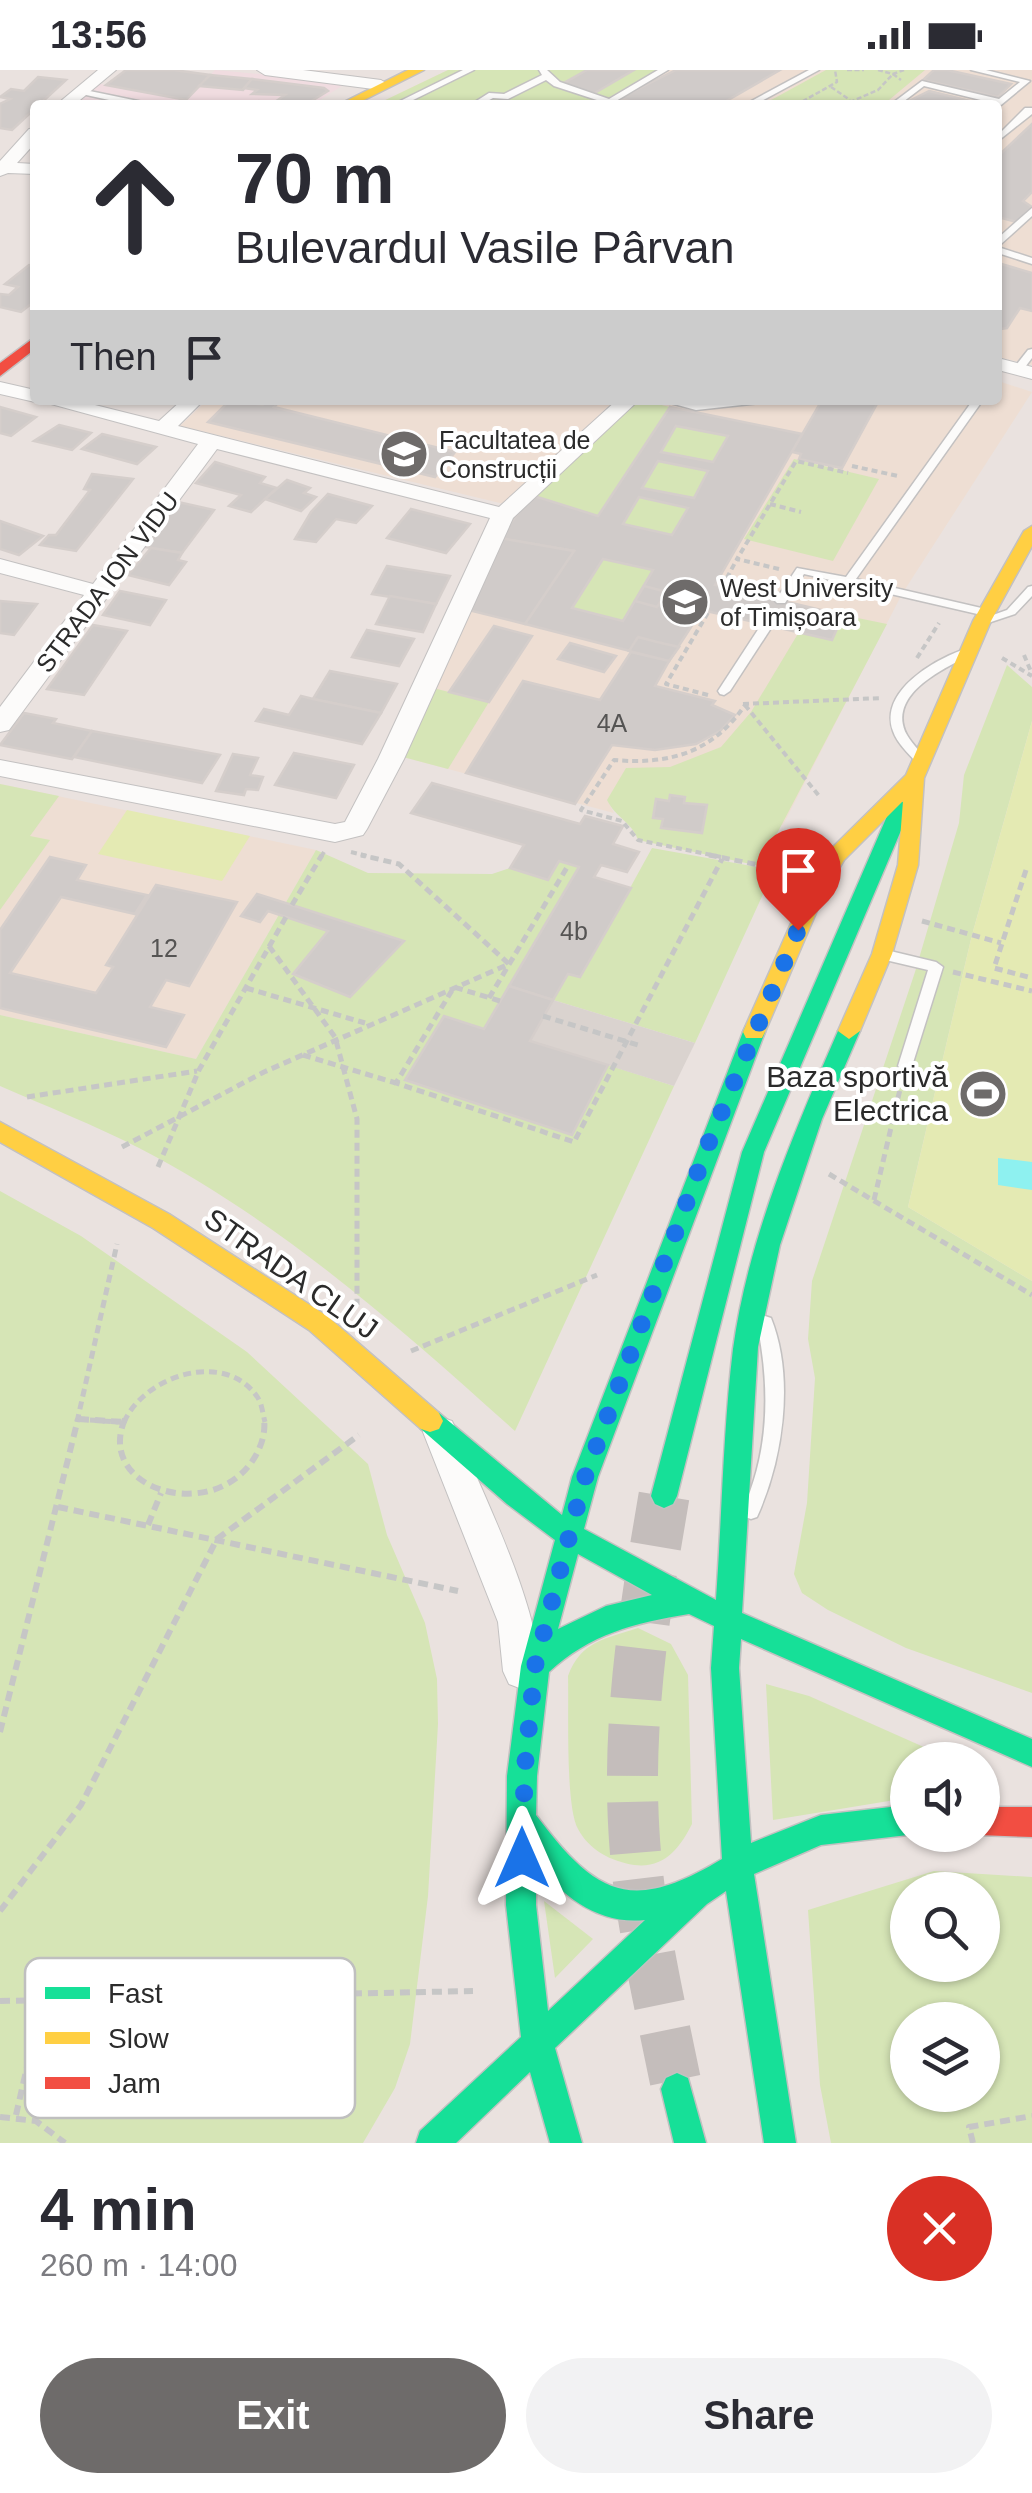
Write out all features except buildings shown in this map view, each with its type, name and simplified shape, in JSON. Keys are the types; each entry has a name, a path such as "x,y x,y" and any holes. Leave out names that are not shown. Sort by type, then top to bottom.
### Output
{"main road":[{"path":"354,100 418,70"},
{"path":"0,371 30,345"},
{"path":"664,1496 753,1152 984,616 1032,531"},
{"path":"780,2143 737,1864 725,1668 746,1347 756,1290 812,1119 882,954 908,866 918,769"},
{"path":"566,2143 554,2114 525,1976 522,1819 528,1714 542,1631 572,1536 584,1480 707,1147 814,894 837,855 918,769"},
{"name":"STRADA CLUJ","path":"0,1131 124,1199 259,1282 318,1323 526,1504 572,1536 690,1601"},
{"path":"535,1666 587,1621 690,1601 1032,1753"},
{"path":"432,2143 696,1893 737,1864 777,1840 861,1818 890,1819"},
{"path":"522,1819 570,1880 591,1893 634,1906 696,1893"},
{"path":"1000,1822 1032,1822"},
{"path":"677,2089 690,2143"}],"street":[{"path":"69,100 108,70"},
{"path":"264,70 382,86"},
{"path":"1,169 30,138"},
{"path":"1,169 30,169"},
{"path":"0,388 30,395"},
{"path":"71,405 503,514"},
{"path":"165,427 189,405"},
{"path":"0,768 331,839 354,829 386,769 503,514 623,405"},
{"name":"STRADA ION VIDU","path":"0,724 214,439"},
{"path":"0,566 98,592"},
{"path":"439,1430 516,1622 528,1714"}],"lane":[{"path":"407,100 470,70"},
{"path":"611,100 664,70"},
{"path":"757,100 814,70"},
{"path":"975,70 1026,81 1002,101"},
{"path":"506,100 545,73 557,84 598,100"},
{"path":"900,100 922,82 993,100"},
{"path":"80,90 122,100"},
{"path":"1002,134 1028,110 1032,111"},
{"path":"1002,238 1032,211"},
{"path":"1002,251 1032,261"},
{"path":"690,405 726,405"},
{"path":"848,582 974,405"},
{"path":"782,601 801,570 984,616 1011,612 1032,589"},
{"path":"726,697 767,624"},
{"path":"918,769 900,735 897,720 902,704 924,674 969,652"},
{"path":"882,954 936,967 905,1066"},
{"path":"732,1544 762,1490 770,1448 774,1372 756,1290"}],"path":[{"path":"834,70 838,77"},
{"path":"805,100 850,70 864,70"},
{"path":"878,70 893,74 904,70"},
{"path":"859,99 888,84 893,74"},
{"path":"831,86 849,100"},
{"path":"722,587 796,462 848,473"},
{"path":"852,466 898,476"},
{"path":"770,504 801,512"},
{"path":"736,559 786,571"},
{"path":"710,611 666,684 746,704 862,700"},
{"path":"1024,655 1032,675"},
{"path":"1002,658 1032,675"},
{"path":"746,704 726,734 712,743 653,762 614,760 581,810 634,827 638,840 784,870"},
{"path":"746,704 820,798"},
{"path":"595,773 603,776"},
{"path":"292,906 331,839 399,864 509,964"},
{"path":"301,1054 574,1142 722,859"},
{"path":"489,998 570,864"},
{"path":"1026,870 994,968 1032,978"},
{"path":"158,1168 174,1117 197,1071 286,917"},
{"path":"922,921 1002,944"},
{"path":"269,946 336,1037 357,1119 357,1305"},
{"path":"122,1147 336,1037 509,964"},
{"path":"936,967 1032,992"},
{"path":"454,987 500,1001"},
{"path":"396,1083 454,987"},
{"path":"245,988 368,1024"},
{"path":"544,1016 641,1046"},
{"path":"874,1200 905,1066"},
{"path":"27,1098 197,1071"},
{"path":"829,1174 1032,1295"},
{"path":"0,1732 58,1506 117,1244"},
{"path":"411,1351 597,1275"},
{"path":"189,1370 218,1371 243,1381 261,1400 268,1424 263,1450 246,1474 221,1490 191,1497 162,1494 136,1477 122,1451 124,1422 138,1398 161,1380 189,1370"},
{"path":"77,1419 124,1422"},
{"path":"0,1911 81,1805 218,1540 359,1434"},
{"path":"148,1525 162,1494"},
{"path":"58,1506 458,1591"},
{"path":"355,1993 473,1991"},
{"path":"0,2001 25,2000"},
{"path":"16,2115 25,2075"},
{"path":"973,2143 969,2126 1032,2116"},
{"path":"0,2117 25,2118"},
{"path":"26,2118 48,2125 65,2143"}],"shaded area":[{"path":"215,70 348,82 320,100 186,100"},
{"path":"448,70 1032,70 1032,365 1002,358 1002,100 385,100"},
{"path":"90,82 186,100 73,100"},
{"name":"West University of Timișoara","path":"1002,382 1032,392 902,594 783,825 607,799 614,813 403,757 500,538 635,405 1002,405"},
{"path":"202,405 610,405 504,504 180,426"},
{"path":"0,784 316,850 196,1059 0,1015"},
{"path":"553,1000 695,1043 674,1086 530,1041"}],"green space":[{"path":"448,70 657,70 605,100 385,100"},
{"path":"826,70 925,70 889,100 771,100"},
{"path":"634,405 670,407 598,516 531,495"},
{"path":"676,426 728,436 713,462 661,452"},
{"path":"794,459 879,479 833,561 744,539"},
{"path":"658,461 708,471 694,498 642,488"},
{"path":"639,497 688,508 672,535 623,524"},
{"path":"603,559 653,570 623,621 572,608"},
{"path":"843,615 887,624 760,866 638,840 607,800 626,768 670,767 721,747 751,712 799,632"},
{"path":"1007,665 1032,687 1032,721 972,935 908,1207 1032,1281 1032,1693 906,1648 828,1610 802,1593 794,1574 807,1503 815,1378 808,1339 812,1281 915,972 959,823 964,775"},
{"path":"433,688 489,702 448,769 403,757"},
{"name":"Baza sportivă Electrica","path":"1032,721 1032,1281 908,1207 972,935"},
{"path":"0,784 59,796 30,836 50,840 0,910"},
{"path":"127,810 250,836 222,881 98,854"},
{"path":"652,848 774,870 695,1043 553,1000 568,974 581,977"},
{"path":"316,850 368,873 492,874 510,868 548,880 559,861 579,867 484,1029 405,1081 572,1135 608,1065 674,1086 515,1431 336,1277 241,1208 139,1148 0,1086 0,1015 196,1059"},
{"path":"0,1191 81,1236 247,1352 368,1464 387,1535 425,1623 437,1679 438,1724 428,1896 410,2044 395,2088 363,2143 0,2143"},
{"path":"638,1628 671,1644 688,1675 692,1824 670,1855 645,1865 609,1858 583,1837 574,1817 568,1756 568,1676 573,1664 596,1643"},
{"path":"766,1684 809,1696 912,1742 890,1742 890,1801 773,1820"},
{"path":"1000,1875 1032,1877 1032,2143 831,2143 820,2085 808,1910 890,1885 890,1982 1000,1982"},
{"path":"544,1901 593,1939 555,1978"}],"water":[{"path":"998,1158 1032,1162 1032,1190 998,1185"}],"tunnel":[{"path":"664,1496 639,1663 632,1790 640,1897 677,2089"}],"traffic: fast":[{"path":"664,1496 753,1152 901,807"},
{"path":"780,2143 737,1864 725,1668 746,1347 768,1245 811,1119 849,1031"},
{"path":"566,2143 535,2032 521,1905 522,1776 536,1661 585,1477 754,1032"},
{"path":"430,1421 534,1510 627,1568 798,1652 1032,1753"},
{"path":"535,1666 571,1637 606,1619 690,1601"},
{"path":"521,1819 569,1878 600,1899 637,1906 692,1894"},
{"path":"432,2143 696,1893 747,1861 796,1838 848,1824 890,1821"},
{"path":"677,2089 690,2143"}],"traffic: slow":[{"path":"355,100 418,70"},
{"path":"849,1031 882,954 908,865 914,778 982,621 1032,531"},
{"path":"754,1032 814,894 837,855 914,778"},
{"path":"0,1131 161,1221 318,1323 430,1421"}],"traffic: jam":[{"path":"0,371 30,345"},
{"path":"1000,1822 1032,1822"}],"place":[{"name":"Facultatea de Construcții","path":"404,454"},
{"name":"West University of Timișoara","path":"685,602"},
{"name":"Baza sportivă Electrica","path":"983,1094"}],"route":[{"path":"522,1858 528,1714 535,1666 584,1480 707,1147 798,930"}]}
